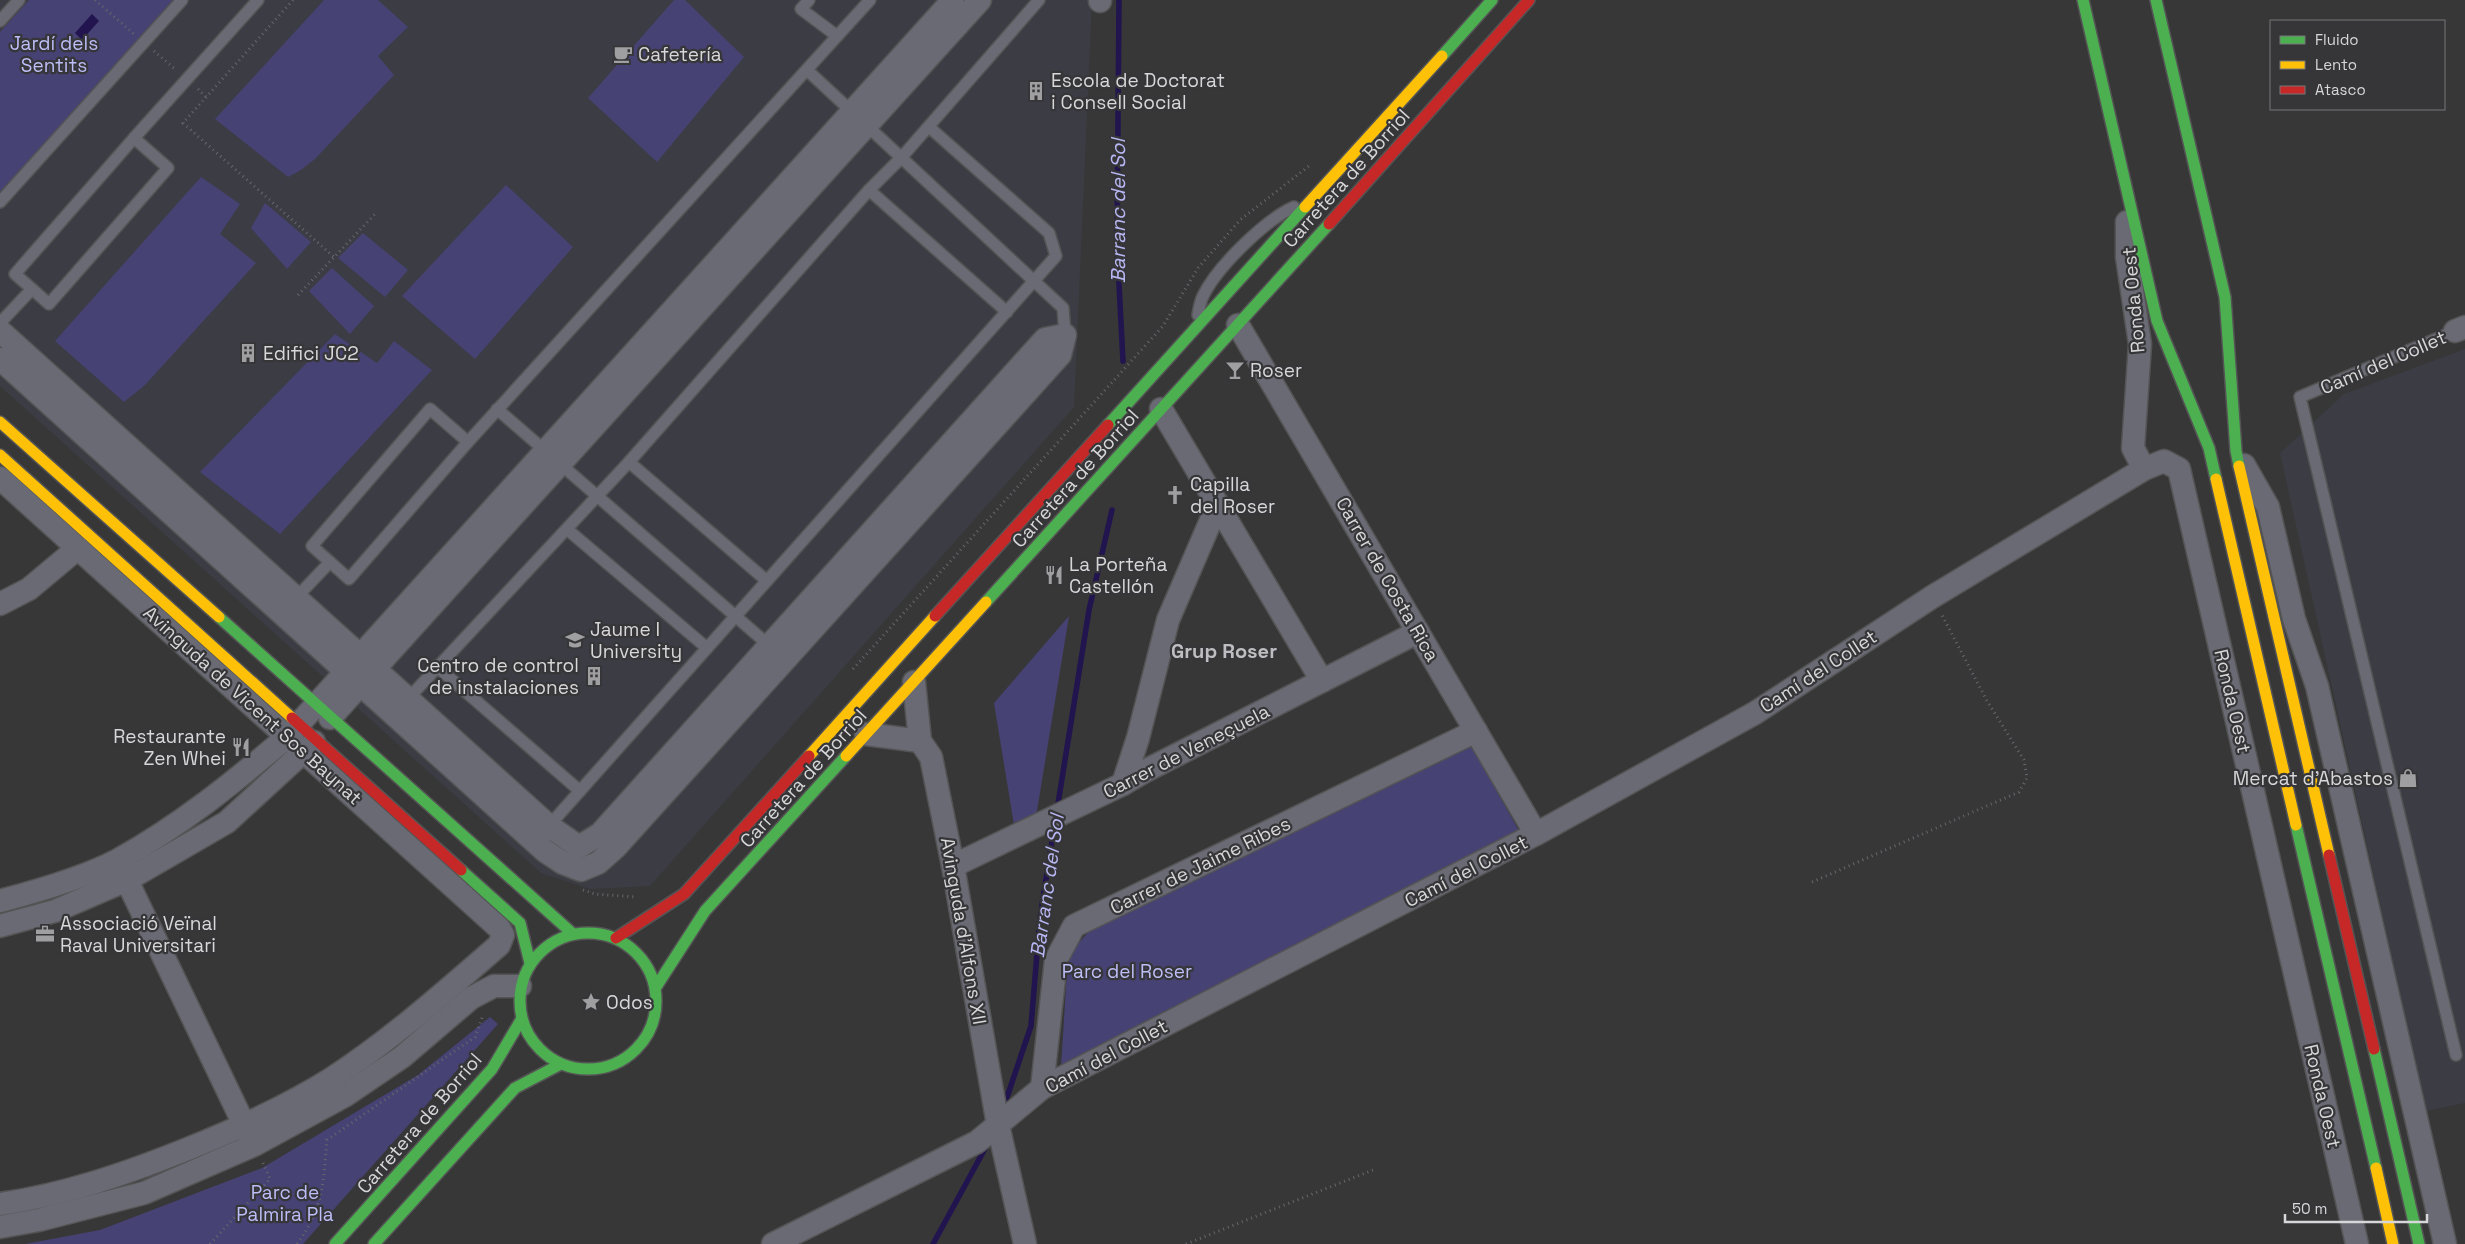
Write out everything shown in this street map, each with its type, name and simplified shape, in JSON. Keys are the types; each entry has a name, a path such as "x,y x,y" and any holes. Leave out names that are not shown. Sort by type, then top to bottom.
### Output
{"main road":[{"name":"Carretera de Borriol","path":"616,938 684,894 1492,0"},
{"name":"Carretera de Borriol","path":"656,987 705,911 1238,325 1529,0"},
{"name":"Ronda Oest","path":"2083,0 2157,321 2209,448 2393,1244"},
{"path":"2156,0 2224,296 2236,451 2419,1244"},
{"path":"0,422 572,933"},
{"name":"Avinguda de Vicent Sos Baynat","path":"0,455 293,730"},
{"name":"Avinguda de Vicent Sos Baynat","path":"310,745 520,923 530,963"},
{"path":"595,932 616,938 642,957 656,987 653,1024 631,1056 597,1070 559,1065 535,1047 521,1020 520,986 530,963 548,944 572,933 595,932"},
{"name":"Carretera de Borriol","path":"335,1244 492,1070 521,1020"},
{"path":"374,1244 515,1088 559,1065"}],"street":[{"path":"859,119 953,0"},
{"path":"859,119 980,0"},
{"name":"Avinguda de Vicent Sos Baynat","path":"293,730 323,712 859,119"},
{"name":"Ronda Oest","path":"2128,193 2127,257 2140,344 2133,448 2144,469 2164,461 2179,469 2357,1244"},
{"name":"Carrer de Costa Rica","path":"1238,325 1536,834"},
{"path":"0,331 288,605"},
{"path":"0,359 288,605 361,670 542,834 563,863 581,870 598,863 616,847 778,652 1060,355 1065,335"},
{"path":"1161,409 1322,681"},
{"path":"2236,451 2268,507 2294,619 2317,686 2446,1244"},
{"name":"Camí del Collet","path":"773,1244 977,1142 1042,1088 1536,834 1755,712 1932,597 2144,469"},
{"name":"Avinguda de Vicent Sos Baynat","path":"0,478 78,548 310,745 499,928 503,935 499,945 390,1037 250,1135"},
{"path":"1123,784 1138,738 1168,620 1218,504"},
{"path":"0,604 29,589 78,548"},
{"name":"Carrer de Veneçuela","path":"953,866 1123,784 1418,632"},
{"name":"Avinguda d'Alfons XII","path":"914,682 920,741 931,757 953,866 998,1125 1024,1244"},
{"path":"0,901 44,889 117,860 214,799 293,730"},
{"name":"Carrer de Jaime Ribes","path":"1042,1088 1056,960 1074,926 1476,731"},
{"path":"866,734 920,741"},
{"path":"1138,738 1147,770"},
{"path":"0,926 55,911 127,880 227,822 310,745"},
{"path":"117,860 250,1135"},
{"path":"0,1204 36,1199 250,1135 346,1095 402,1057 472,998 494,986 520,986"},
{"path":"0,1227 39,1220 144,1193 250,1135"}],"lane":[{"path":"0,21 19,0"},
{"path":"0,202 182,0"},
{"path":"134,138 168,168 49,304 15,274 134,138 258,0"},
{"path":"809,0 801,9 837,36"},
{"path":"468,442 430,409 312,546 349,579 497,409 870,0"},
{"path":"400,706 436,666 568,530 869,190 901,158 1039,0"},
{"path":"807,70 1063,308 1065,335"},
{"path":"542,834 1056,256 1050,233 928,127"},
{"path":"869,190 1007,312"},
{"path":"1194,329 1203,297 1224,267 1254,236 1279,214 1312,199"},
{"path":"0,323 32,289"},
{"name":"Camí del Collet","path":"2456,1055 2300,397 2460,329"},
{"path":"497,409 778,652"},
{"path":"629,462 767,581"},
{"path":"568,530 707,648"},
{"path":"288,605 330,562"},
{"path":"436,666 580,791"}],"path":[{"path":"293,0 183,123 334,257"},
{"path":"851,672 1163,326 1198,268 1240,220 1315,162"},
{"path":"298,295 377,212"},
{"path":"1812,882 2019,792 2027,778 2024,760 1987,701 1932,597"},
{"path":"577,889 595,894 640,897"},
{"path":"297,1244 312,1224 323,1192 327,1140 475,1037 483,1015 472,998"},
{"path":"210,1244 270,1179 250,1135"},
{"path":"1186,1244 1373,1170"}],"shaded area":[{"name":"Jaume I University","path":"0,0 1092,0 1074,407 650,886 590,889 541,873 0,386"},
{"path":"92,14 99,21 82,40 75,33"},
{"name":"Mercat d'Abastos","path":"2465,349 2465,1103 2426,1111 2280,453 2344,394"}],"green space":[{"name":"Jardí dels Sentits","path":"29,0 173,0 0,195 0,32"},
{"path":"324,0 378,0 408,27 378,56 394,75 315,159 288,177 215,119"},
{"path":"674,0 685,0 744,57 657,162 588,98"},
{"path":"201,177 240,204 220,234 256,263 145,385 124,402 55,341"},
{"path":"506,185 573,247 475,359 402,296"},
{"path":"265,203 311,242 287,269 251,228"},
{"path":"363,233 408,270 385,297 338,258"},
{"path":"332,268 374,306 350,334 309,291"},
{"path":"335,334 377,363 394,341 432,370 280,534 200,472"},
{"path":"1069,616 1036,817 1015,831 994,703"},
{"name":"Parc del Roser","path":"1470,743 1519,831 1061,1067 1068,955 1092,928"},
{"name":"Parc de Palmira Pla","path":"490,1017 498,1024 303,1244 25,1244 100,1230 262,1168 418,1075"}],"waterway":[{"name":"Barranc del Sol","path":"1119,0 1117,246 1123,361"},
{"name":"Barranc del Sol","path":"1057,810 1089,610 1112,510"},
{"name":"Barranc del Sol","path":"1003,1109 1031,1026 1040,918 1055,822"},
{"name":"Barranc del Sol","path":"933,1244 987,1145"}],"traffic: fast":[{"path":"1442,56 1492,0"},
{"path":"2083,0 2157,321 2209,448 2216,479"},
{"path":"2156,0 2225,297 2236,451 2239,466"},
{"path":"1108,425 1305,207"},
{"path":"986,602 1329,224"},
{"path":"219,617 572,933"},
{"path":"656,987 705,911 846,756"},
{"path":"2296,825 2376,1168"},
{"path":"461,870 520,923 530,963"},
{"path":"588,933 614,938 626,944 636,953 645,963 651,975 656,1001 651,1027 645,1039 636,1049 626,1058 614,1064 588,1069 562,1064 550,1058 540,1049 531,1039 525,1027 520,1001 525,975 531,963 540,953 550,944 562,938 588,933"},
{"path":"335,1244 492,1069 521,1020"},
{"path":"2374,1049 2419,1244"},
{"path":"374,1244 515,1088 559,1065"}],"traffic: slow":[{"path":"1305,207 1442,56"},
{"path":"0,422 219,617"},
{"path":"0,455 292,718"},
{"path":"2239,466 2329,855"},
{"path":"2216,479 2296,825"},
{"path":"846,756 986,602"},
{"path":"809,756 935,616"},
{"path":"2376,1168 2393,1244"}],"traffic: jam":[{"path":"1329,224 1529,0"},
{"path":"935,616 1108,425"},
{"path":"292,718 461,870"},
{"path":"616,938 684,894 809,756"},
{"path":"2329,855 2374,1049"}],"place":[{"name":"Cafetería","path":"623,54"},
{"name":"Escola de Doctorat i Consell Social","path":"1036,91"},
{"name":"Edifici JC2","path":"248,353"},
{"name":"Roser","path":"1235,370"},
{"name":"Capilla del Roser","path":"1175,495"},
{"name":"La Porteña Castellón","path":"1054,575"},
{"name":"Jaume I University","path":"575,640"},
{"name":"Centro de control de instalaciones","path":"594,676"},
{"name":"Restaurante Zen Whei","path":"241,747"},
{"name":"Mercat d'Abastos","path":"2408,778"},
{"name":"Associació Veïnal Raval Universitari","path":"45,934"},
{"name":"Odos","path":"591,1002"}],"district":[{"name":"Grup Roser","path":"1224,651"}]}
